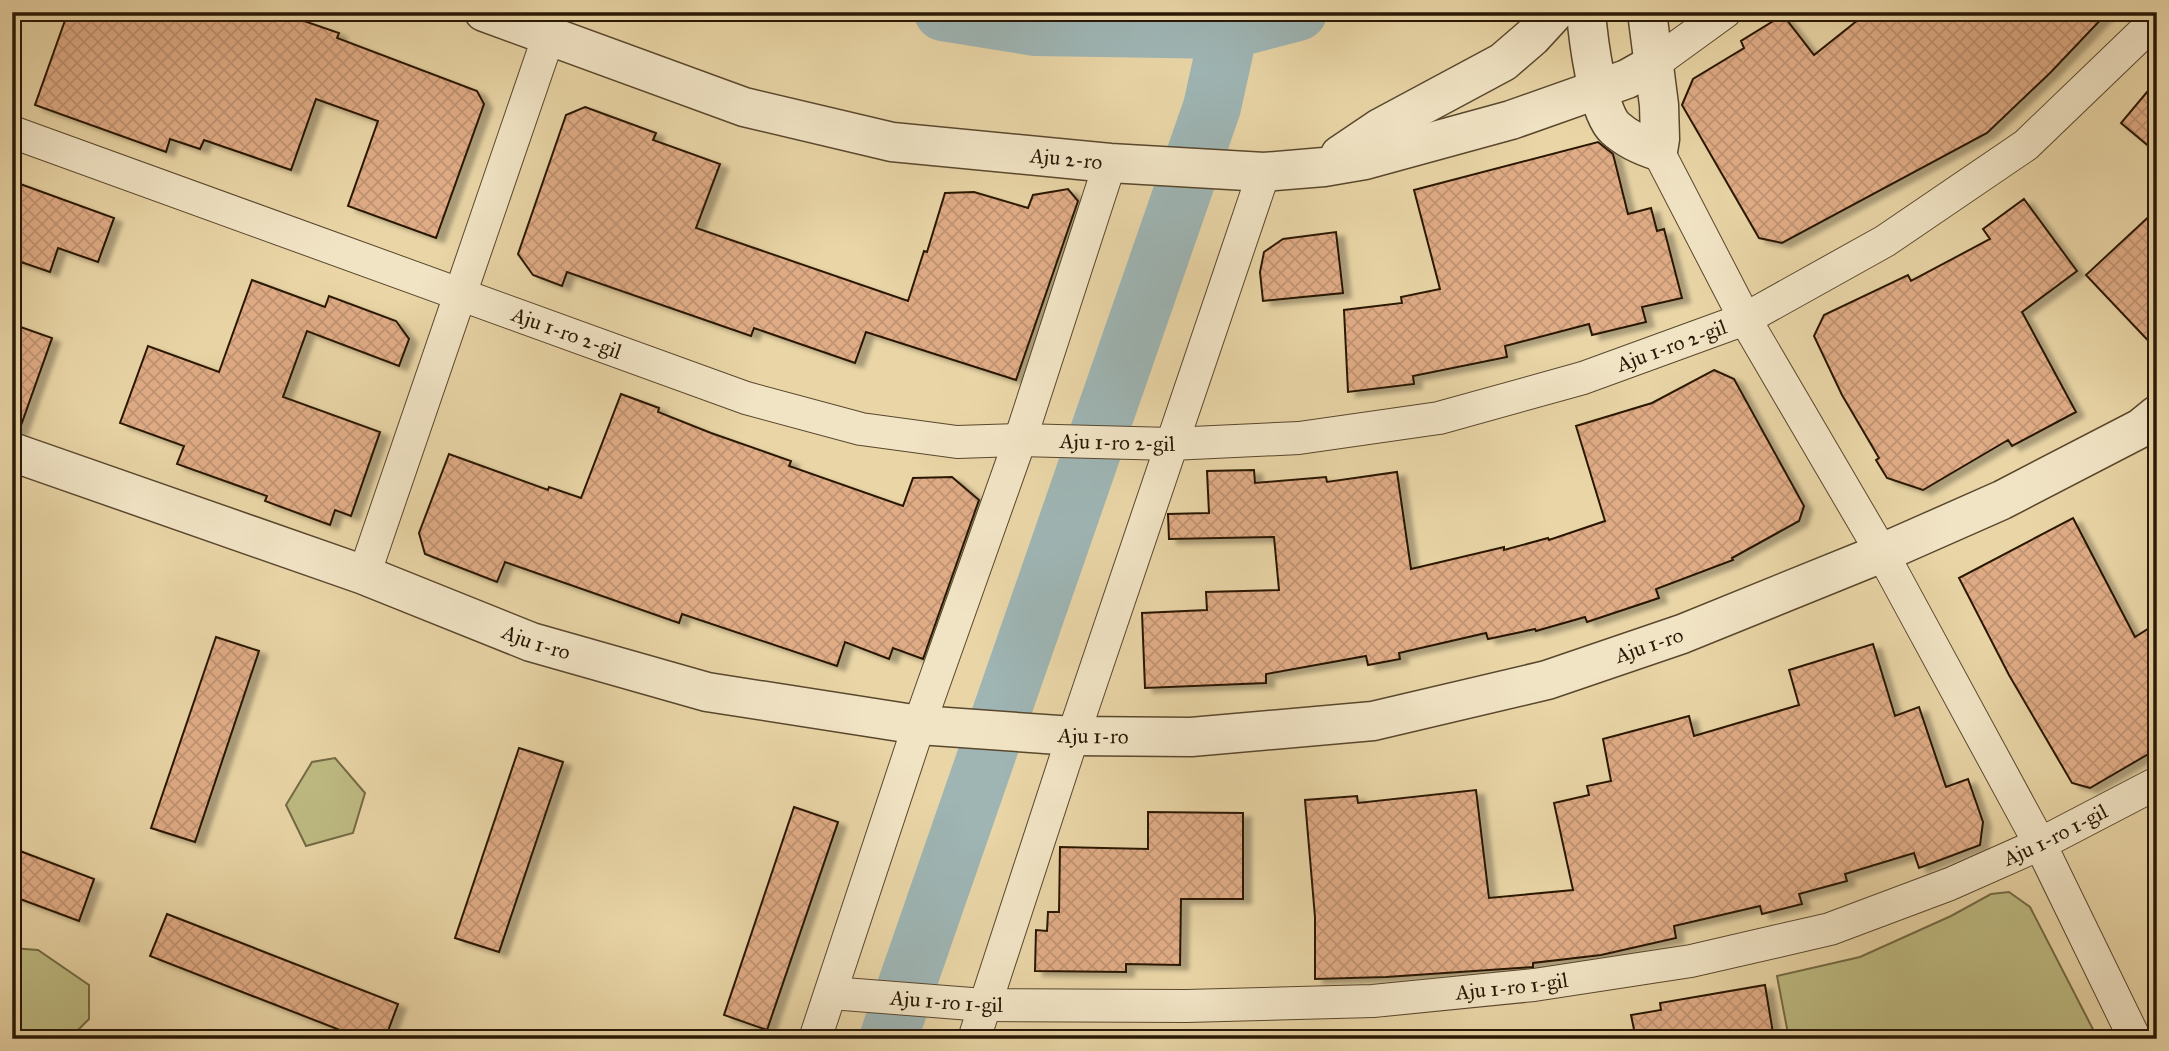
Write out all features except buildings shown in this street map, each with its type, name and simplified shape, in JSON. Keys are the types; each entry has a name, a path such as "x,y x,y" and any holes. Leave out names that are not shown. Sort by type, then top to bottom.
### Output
{"street":[{"name":"Aju 2-ro","path":"484,12 744,107 892,142 1110,163 1264,172 1324,167 1364,160 1511,120 1627,79 1652,65"},
{"path":"1324,167 1380,128 1503,62 1555,12"},
{"path":"1586,12 1590,53 1598,89 1612,126 1640,146 1658,151"},
{"path":"1647,12 1659,105 1658,151 1745,319 1882,553 2040,844 2136,1039"},
{"path":"1652,65 1725,12"},
{"name":"Aju 1-ro 2-gil","path":"12,132 746,398 861,429 957,442 1020,440 1171,444 1299,438 1439,418 1583,378 1745,319 1885,241 2026,145 2157,19"},
{"path":"364,575 548,37"},
{"path":"815,1039 919,725 1020,440 1110,163"},
{"path":"974,1039 1073,736 1264,172"},
{"name":"Aju 1-ro","path":"12,452 364,575 531,642 707,692 919,725 1073,736 1191,737 1373,721 1547,680 1682,634 1882,553 2002,500 2141,428 2157,415"},
{"name":"Aju 1-ro 1-gil","path":"831,993 984,1005 1186,1006 1373,1001 1534,985 1665,965 1830,929 1950,884 2040,844 2157,783"}],"shaded area":[{"path":"335,758 365,793 353,833 306,846 286,805 312,762"},
{"path":"2009,892 2030,907 2098,1039 1789,1039 1777,976 1860,957 1951,916 1991,894"},
{"path":"12,948 38,950 89,985 89,1019 70,1038 12,1031"}],"waterway":[{"path":"943,12 1036,27 1229,30 1298,12"},
{"path":"888,1039 1212,107 1229,30"}]}
